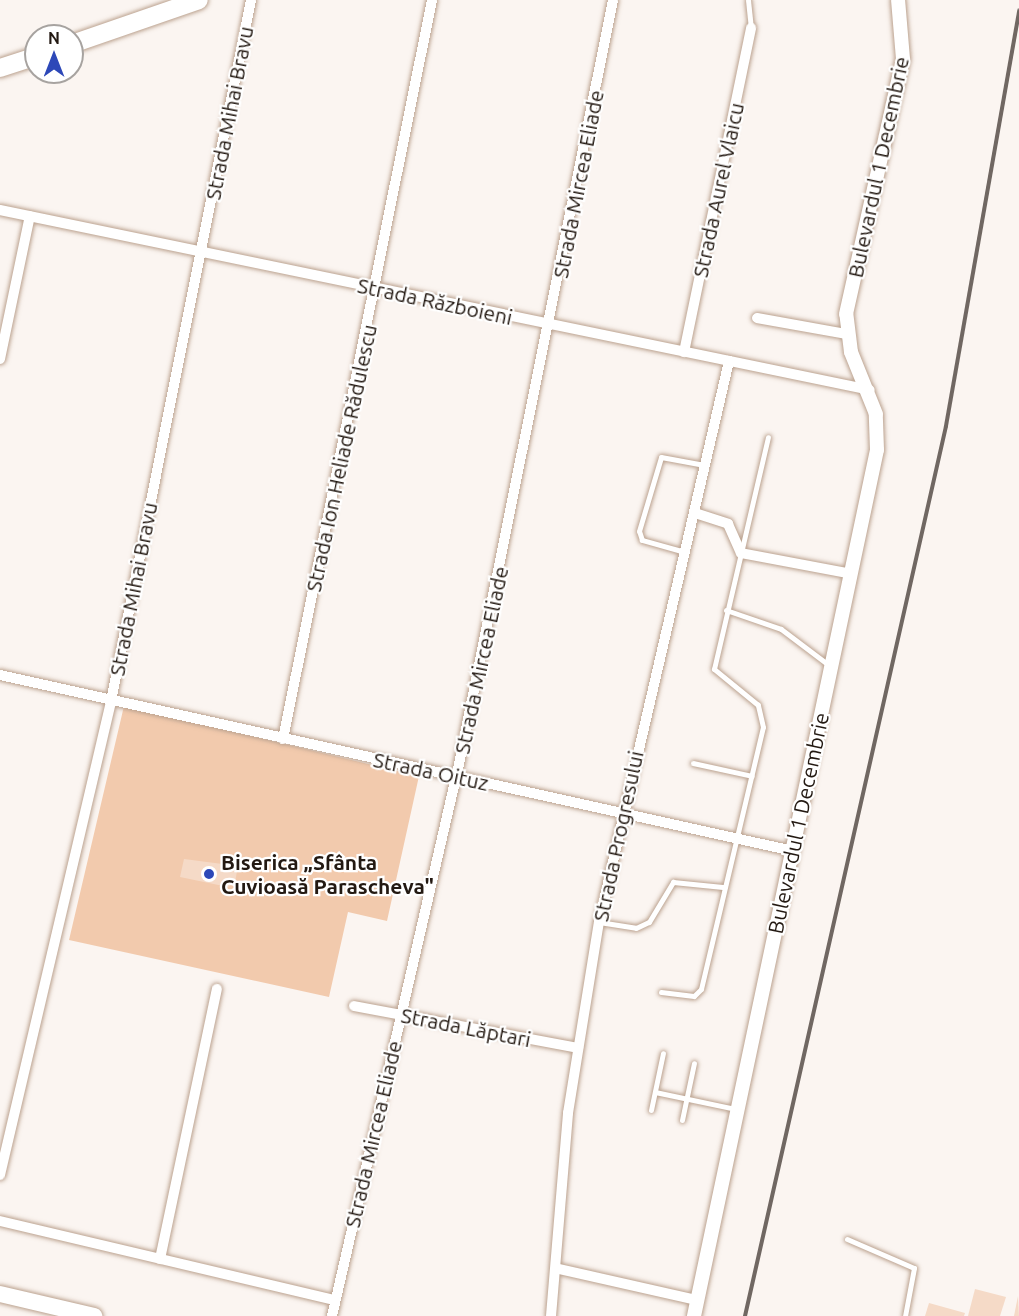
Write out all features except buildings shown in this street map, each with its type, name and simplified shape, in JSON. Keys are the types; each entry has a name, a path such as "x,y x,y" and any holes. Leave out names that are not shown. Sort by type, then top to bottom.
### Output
{"main road":[{"path":"84,40 199,0"},
{"path":"0,68 24,60"},
{"path":"0,1294 94,1316"}],"street":[{"name":"Strada Mihai Bravu","path":"0,1175 111,701 251,0"},
{"name":"Strada Ion Heliade Rădulescu","path":"283,740 376,288 432,0"},
{"name":"Strada Mircea Eliade","path":"332,1316 399,1015 456,776 551,325 613,0"},
{"name":"Bulevardul 1 Decembrie","path":"694,1316 877,450 870,390 846,334 903,59 902,2"},
{"name":"Strada Aurel Vlaicu","path":"684,352 751,28"},
{"name":"Strada Războieni","path":"0,210 870,390"},
{"path":"0,359 30,216"},
{"path":"757,318 846,334"},
{"name":"Strada Progresului","path":"551,1316 559,1269 557,1208 578,1048 599,922 622,813 695,513 729,361"},
{"path":"695,513 728,524 736,532 741,554 852,574"},
{"name":"Strada Oituz","path":"0,675 283,740 793,851"},
{"path":"160,1259 217,989"},
{"name":"Strada Lăptari","path":"354,1006 578,1048"},
{"path":"0,1221 335,1300"},
{"path":"559,1269 697,1300"}],"lane":[{"path":"748,0 751,28"},
{"path":"661,992 694,996 701,989 733,838 752,776 763,727 758,705 714,669 768,437"},
{"path":"685,552 642,540 639,531 654,466 661,457 706,465"},
{"path":"726,610 781,629 831,668"},
{"path":"693,763 752,776"},
{"path":"599,922 636,928 649,922 673,882 723,887"},
{"path":"651,1110 663,1053"},
{"path":"682,1120 694,1063"},
{"path":"655,1092 737,1109"},
{"path":"848,1239 914,1268 905,1316"}],"shaded area":[{"path":"124,706 419,776 387,921 348,912 329,997 69,940"}],"railway":[{"path":"745,1316 946,426 1019,10"}],"place":[{"name":"Biserica „Sfânta Cuvioasă Parascheva\"","path":"209,874"}]}
